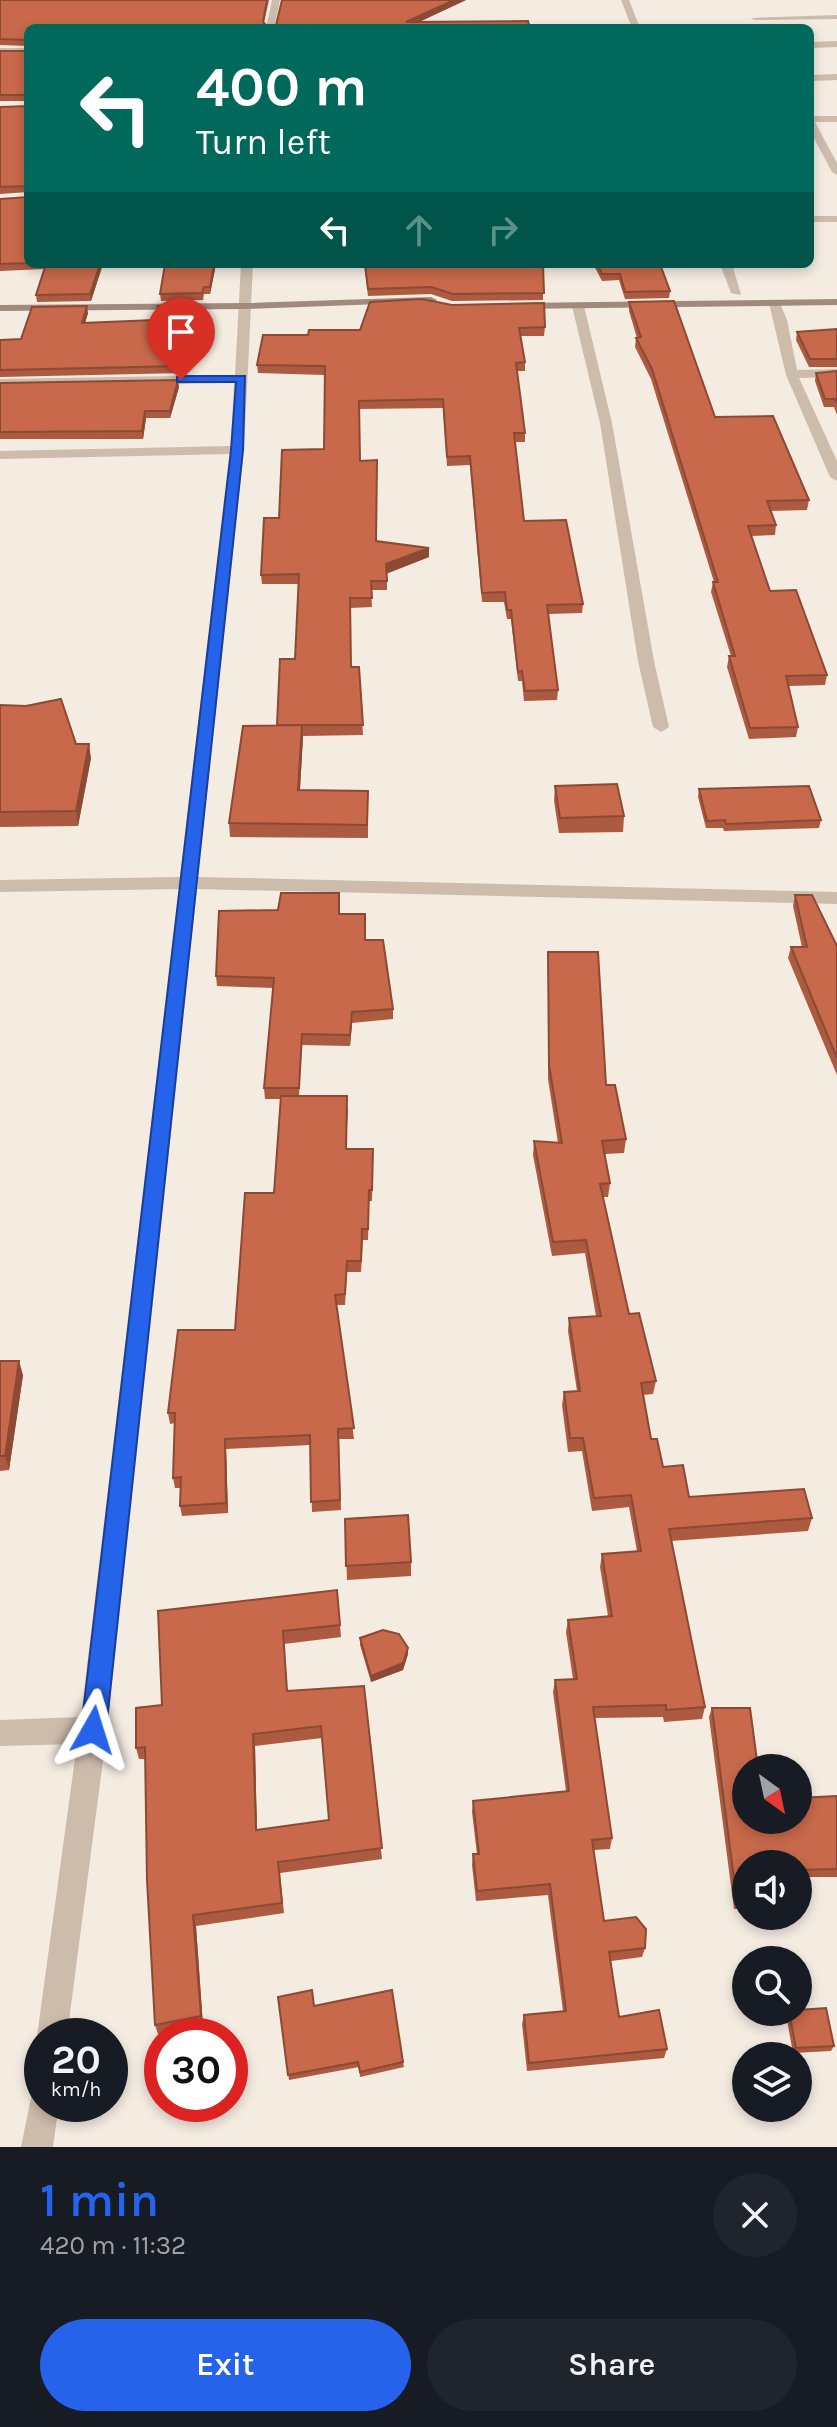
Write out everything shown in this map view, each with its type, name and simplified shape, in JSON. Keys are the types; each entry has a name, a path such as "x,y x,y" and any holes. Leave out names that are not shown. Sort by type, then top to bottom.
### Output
{"street":[{"path":"271,24 276,0"},
{"path":"625,0 634,24"},
{"path":"758,24 752,14 837,17"},
{"path":"814,45 837,44"},
{"path":"0,51 24,51"},
{"path":"814,78 837,77"},
{"path":"814,120 837,119"},
{"path":"814,127 836,168"},
{"path":"814,219 837,219"},
{"path":"54,2018 93,1730 237,450 247,268"},
{"path":"728,268 737,293"},
{"path":"509,295 837,290"},
{"path":"0,308 437,301"},
{"path":"500,306 837,302"},
{"path":"775,303 782,316 781,336 792,374 832,452 837,477"},
{"path":"578,306 606,423 646,661 661,727"},
{"path":"792,374 837,373"},
{"path":"0,383 241,379"},
{"path":"0,455 237,450"},
{"path":"0,886 188,883 837,898"},
{"path":"0,1733 93,1730"},
{"path":"37,2147 40,2122"}],"building":[{"path":"0,0 267,0 265,24 24,24 24,40 0,39"},
{"path":"282,0 454,0 406,22 528,21 529,24 276,24"},
{"path":"0,51 24,51 24,95 0,95"},
{"path":"24,106 24,186 0,187 0,107"},
{"path":"24,197 24,263 0,264 0,199"},
{"path":"45,268 99,268 90,294 36,295"},
{"path":"164,268 213,268 210,287 204,287 202,293 160,294"},
{"path":"365,268 543,268 544,293 453,294 431,287 368,289"},
{"path":"599,268 661,268 670,291 625,292 620,274 602,274"},
{"path":"422,299 452,305 544,303 545,327 519,328 525,362 516,363 525,433 514,433 524,521 566,520 583,604 547,605 558,690 525,691 522,671 518,672 511,610 507,610 505,592 482,593 470,456 447,457 443,399 359,401 360,461 377,460 376,541 429,548 386,564 387,581 371,581 372,598 350,598 351,667 359,667 363,725 277,725 280,659 295,659 299,574 261,575 264,518 279,518 282,450 324,449 325,366 257,365 263,335 308,335 309,330 360,330 370,302"},
{"path":"674,301 715,417 773,416 809,500 767,501 776,525 748,526 770,591 796,590 827,675 786,676 798,727 750,728 729,656 735,656 713,582 718,582 652,369 636,338 641,337 629,302"},
{"path":"87,306 82,323 155,320 158,306 199,306 182,366 0,370 0,340 21,339 32,307"},
{"path":"837,329 837,359 810,359 797,332"},
{"path":"837,371 837,403 835,399 825,399 816,373"},
{"path":"178,380 170,411 145,411 142,431 0,432 0,383"},
{"path":"61,699 76,744 89,744 76,811 0,812 0,705 26,706"},
{"path":"302,725 298,790 368,791 367,825 229,823 243,726"},
{"path":"617,784 624,816 560,818 555,786"},
{"path":"809,786 821,820 726,824 725,820 707,821 699,789"},
{"path":"281,893 339,893 339,914 365,914 365,940 383,940 393,1009 352,1012 350,1035 302,1034 299,1088 264,1088 274,978 216,976 219,911 278,910"},
{"path":"795,895 812,895 837,946 837,1058 791,947 807,947"},
{"path":"548,952 598,952 606,1085 615,1085 626,1139 602,1141 610,1183 600,1184 629,1314 639,1313 656,1381 641,1383 651,1439 657,1439 663,1467 683,1465 689,1497 804,1489 812,1518 669,1529 705,1707 666,1710 666,1705 593,1707 612,1838 592,1840 604,1921 636,1917 646,1929 645,1948 609,1952 619,2017 659,2010 667,2049 529,2063 524,2015 566,2011 550,1884 477,1891 473,1854 479,1854 473,1801 569,1791 555,1680 577,1679 568,1620 612,1616 602,1554 641,1551 631,1495 594,1498 583,1438 570,1438 564,1392 580,1391 569,1318 601,1316 586,1240 553,1242 534,1141 562,1143 549,1065"},
{"path":"281,1096 347,1096 346,1149 373,1149 368,1229 362,1229 361,1261 347,1261 345,1294 335,1295 354,1428 338,1429 340,1500 311,1502 310,1435 225,1439 226,1503 180,1506 181,1477 173,1478 175,1413 168,1413 178,1330 235,1330 245,1193 274,1193"},
{"path":"0,1361 19,1361 5,1456 0,1456"},
{"path":"408,1515 411,1562 346,1566 345,1519"},
{"path":"337,1590 340,1625 283,1631 287,1691 364,1686 382,1848 278,1862 282,1903 193,1915 201,2016 191,2018 155,2018 147,1880 145,1747 136,1748 136,1708 162,1705 158,1611","holes":["321,1726 329,1820 256,1830 253,1734"]},
{"path":"383,1630 399,1634 408,1648 403,1663 371,1676 360,1638"},
{"path":"712,1708 750,1708 756,1754 732,1754 732,1834 812,1834 812,1797 837,1796 837,1869 812,1870 812,1850 732,1850 732,1863"},
{"path":"312,1990 314,2006 392,1990 403,2062 360,2072 358,2062 288,2075 278,1997"},
{"path":"826,2008 834,2046 812,2047 812,2042 795,2042 792,2026 812,2026 812,2009"}],"route":[{"path":"93,1730 237,450 241,379 181,380"}]}
